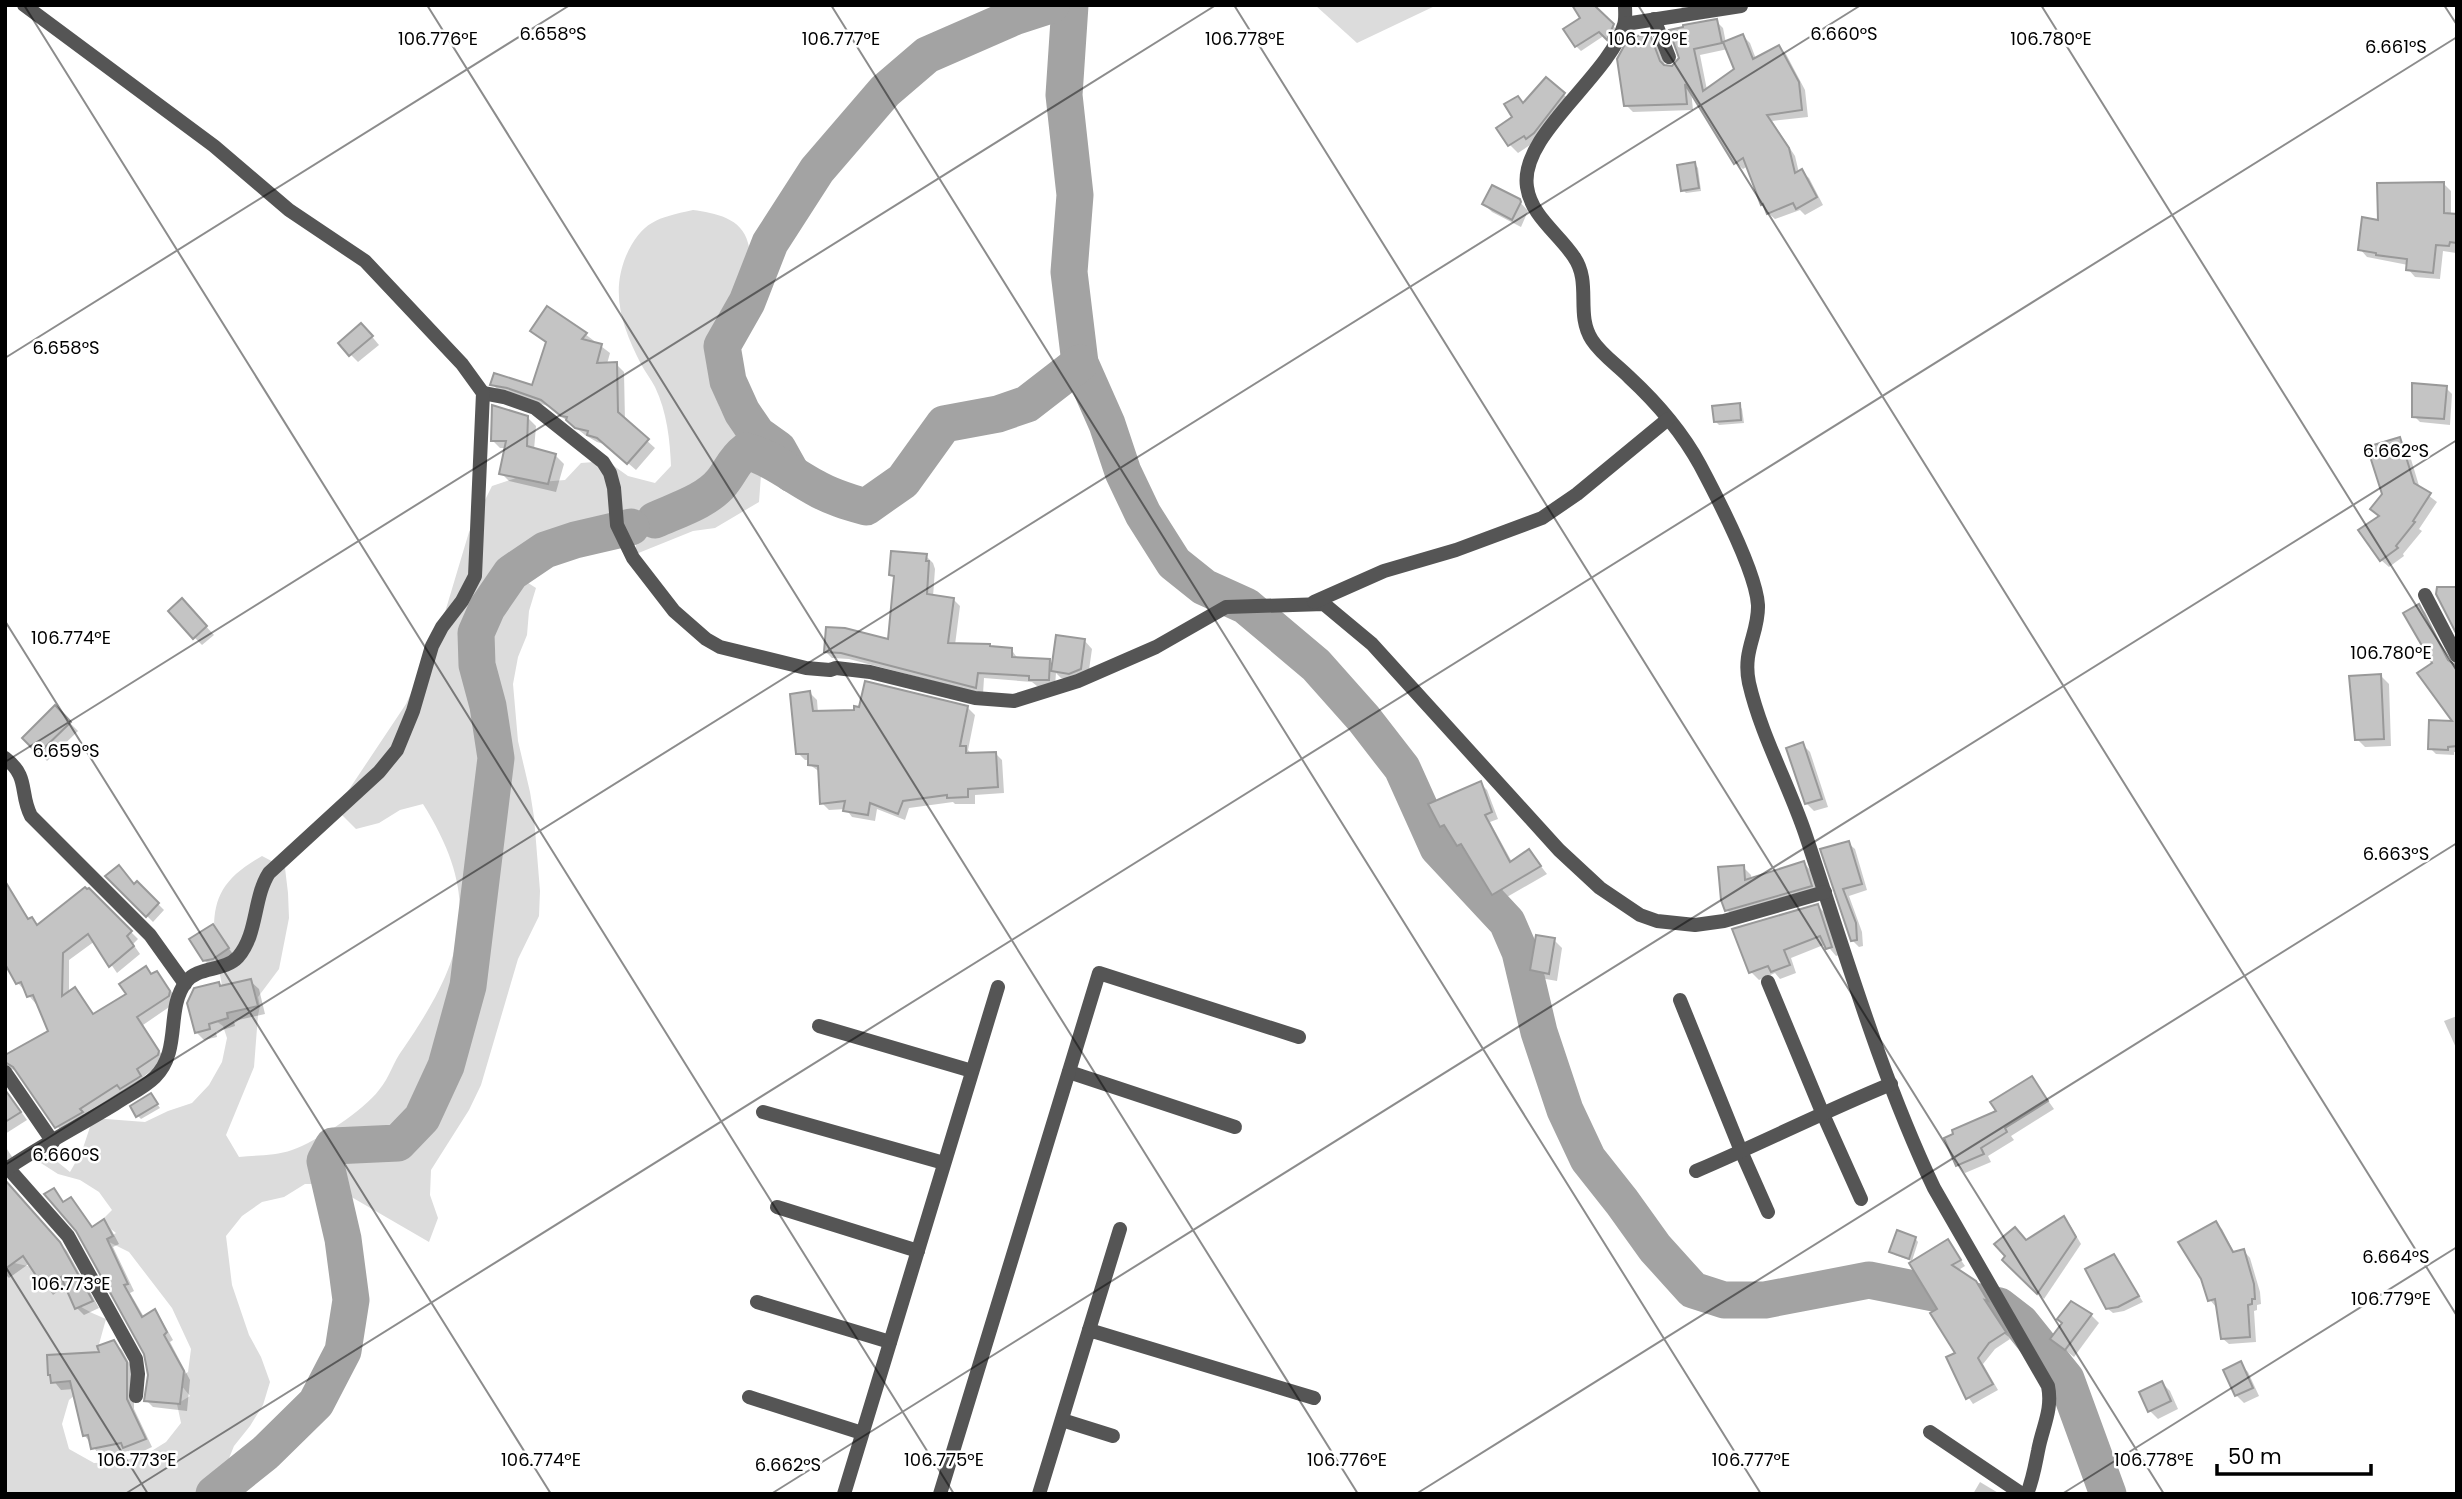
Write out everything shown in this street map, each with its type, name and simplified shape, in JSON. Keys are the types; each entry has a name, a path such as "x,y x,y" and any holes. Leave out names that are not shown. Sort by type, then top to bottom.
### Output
{"street":[{"path":"24,5 214,146 289,210 365,261 462,364 482,393 475,576 432,646 413,711 397,750 379,772 269,873 259,894 249,938 237,957 225,967 194,976 185,984 175,1012 170,1052 161,1070 141,1087 7,1169 68,1236 93,1278 136,1359 136,1396"},
{"path":"1625,5 1625,24 1595,74 1537,147 1526,171 1527,188 1531,203 1580,268 1583,278 1583,320 1593,341 1668,419 1698,461 1754,584 1758,606 1746,665 1749,683 1766,737 1802,824 1891,1084 1934,1188 2044,1378 2051,1399 2034,1479 2024,1494 1930,1432"},
{"path":"1625,24 1741,6"},
{"path":"1654,19 1670,57"},
{"path":"482,393 504,397 535,408 603,462 610,473 614,488 617,525 633,558 674,611 706,639 720,647 806,668 870,672 975,698 1014,701 1077,681 1156,647 1222,608 1232,605 1324,604 1372,644 1559,850 1600,888 1640,915 1657,921 1695,925 1724,921 1825,892"},
{"path":"1312,603 1384,571 1468,546 1542,518 1577,494 1668,419"},
{"path":"2425,595 2457,656"},
{"path":"5,758 22,777 26,805 31,816 150,935 185,984"},
{"path":"940,1494 1099,973 1300,1037"},
{"path":"1768,982 1861,1199"},
{"path":"844,1494 998,987"},
{"path":"1680,1000 1768,1212"},
{"path":"819,1026 972,1071"},
{"path":"5,1072 53,1142"},
{"path":"1069,1072 1235,1127"},
{"path":"1696,1171 1822,1112 1891,1084"},
{"path":"764,1112 944,1163"},
{"path":"777,1208 918,1251"},
{"path":"1040,1494 1120,1230"},
{"path":"757,1302 890,1342"},
{"path":"1089,1330 1314,1398"},
{"path":"750,1397 862,1433"},
{"path":"1062,1420 1113,1436"}],"shaded area":[{"path":"1315,5 1437,5 1357,43"},
{"path":"693,210 718,215 734,222 748,243 748,270 715,333 712,351 717,400 723,414 745,438 746,451 761,475 759,502 715,528 693,531 636,554 636,525 623,528 602,521 579,521 562,539 511,572 536,588 529,611 527,635 518,657 513,684 518,741 534,817 540,891 539,916 518,959 481,1085 469,1110 431,1170 430,1195 438,1218 429,1242 329,1184 305,1184 284,1197 262,1202 242,1216 226,1236 232,1285 249,1335 270,1382 263,1405 234,1446 225,1468 226,1494 5,1494 5,1240 17,1250 14,1263 37,1268 40,1282 48,1286 63,1283 80,1306 106,1319 88,1384 69,1400 62,1424 69,1449 94,1463 118,1462 145,1455 166,1442 181,1423 177,1404 190,1396 176,1379 188,1372 191,1349 172,1308 129,1252 105,1240 116,1233 101,1221 112,1210 99,1192 80,1180 58,1174 30,1156 49,1155 70,1172 82,1151 93,1118 145,1122 192,1103 209,1085 222,1062 227,1038 223,1026 216,1021 222,993 214,923 220,897 235,875 262,856 285,868 289,918 279,969 258,997 260,1006 254,1067 226,1135 239,1157 292,1150 339,1125 372,1098 383,1085 424,1017 452,958 459,930 460,901 454,871 442,839 423,804 400,810 379,823 356,829 339,812 348,791 406,704 440,629 469,532 492,486 516,478 541,482 565,480 581,463 607,461 628,476 655,483 671,466 665,416 655,387 624,324 619,284 626,256 645,228 660,219"}],"building":[{"path":"1572,5 1594,5 1614,24 1607,40 1599,32 1575,47 1563,29 1580,18"},
{"path":"1717,19 1722,43 1694,49 1703,91 1734,69 1723,42 1743,34 1753,59 1779,45 1799,82 1802,110 1767,115 1789,148 1795,173 1802,169 1817,197 1796,209 1793,203 1767,214 1743,158 1734,164 1685,84 1687,104 1624,106 1617,59 1629,37 1650,34 1660,61 1664,65 1672,66 1679,58 1669,30"},
{"path":"1546,77 1565,93 1534,133 1508,146 1496,128 1512,117 1504,104 1518,96 1523,103"},
{"path":"1695,162 1699,188 1681,191 1677,165"},
{"path":"2444,182 2444,213 2457,214 2457,243 2450,242 2449,246 2436,245 2433,273 2406,270 2407,259 2358,250 2362,217 2378,220 2377,183"},
{"path":"1492,185 1520,199 1512,220 1482,204"},
{"path":"547,306 587,333 582,339 602,344 597,363 617,362 618,412 649,439 627,464 597,438 587,435 588,431 575,428 566,420 567,417 561,416 541,400 490,385 494,373 532,385 546,342 530,331"},
{"path":"361,323 373,336 349,356 338,343"},
{"path":"2412,383 2447,386 2444,419 2412,417"},
{"path":"1740,403 1741,420 1714,422 1712,406"},
{"path":"492,405 528,416 527,446 556,454 548,484 499,474 506,441 491,441"},
{"path":"2400,437 2414,483 2431,493 2413,521 2415,522 2396,546 2398,548 2380,561 2358,530 2379,516 2370,509 2382,494 2367,447"},
{"path":"891,551 927,554 927,594 954,598 948,643 990,644 1012,648 1012,657 1050,659 1049,680 978,673 976,688 841,653 824,652 826,627 845,628 888,639 894,576 889,575"},
{"path":"2437,587 2457,587 2457,635 2436,594"},
{"path":"182,598 207,626 193,639 168,611"},
{"path":"2419,604 2448,660 2457,666 2457,746 2448,747 2448,750 2428,749 2429,720 2452,721 2417,673 2432,663 2403,613"},
{"path":"1056,635 1085,639 1081,669 1069,674 1051,671"},
{"path":"2381,674 2384,739 2355,740 2349,676"},
{"path":"865,681 968,706 960,746 966,746 966,753 996,752 998,787 968,789 968,797 947,798 947,795 903,801 898,814 870,803 868,815 843,811 845,801 820,804 818,766 808,765 808,754 796,754 790,694 810,691 813,711 854,710 854,706 859,707"},
{"path":"55,705 71,722 38,754 22,738"},
{"path":"1803,742 1822,799 1805,804 1786,748"},
{"path":"1481,781 1492,812 1485,815 1510,862 1529,849 1541,866 1492,895 1461,844 1457,846 1444,825 1440,827 1428,804"},
{"path":"1849,841 1862,884 1843,889 1856,923 1857,940 1851,941 1820,849"},
{"path":"1804,861 1812,886 1725,911 1721,900 1718,867 1744,865 1745,880"},
{"path":"119,865 134,884 137,881 159,903 146,917 105,876"},
{"path":"5,881 28,919 32,917 37,925 85,887 132,931 127,936 134,946 109,967 88,934 63,953 62,996 75,987 93,1014 126,994 119,984 146,966 151,974 157,971 170,991 169,996 137,1017 159,1051 158,1055 137,1069 141,1076 120,1089 117,1085 80,1109 83,1112 55,1128 13,1067 5,1062 5,1055 48,1031 33,995 27,997 21,982 16,984 5,964"},
{"path":"1818,904 1832,947 1826,949 1820,936 1784,950 1790,965 1771,972 1768,966 1749,973 1732,929"},
{"path":"213,924 229,948 213,959 203,961 189,939"},
{"path":"1536,935 1555,938 1549,974 1530,970"},
{"path":"251,979 258,1006 227,1013 228,1018 209,1024 210,1029 195,1033 187,1003 194,988"},
{"path":"2032,1076 2048,1101 2005,1128 2007,1132 1981,1148 1984,1154 1956,1166 1944,1138 1953,1134 1952,1130 1996,1111 1990,1102"},
{"path":"5,1092 21,1112 5,1122"},
{"path":"151,1093 158,1104 136,1117 130,1106"},
{"path":"5,1180 60,1242 93,1301 75,1309 61,1277 45,1289 23,1256 5,1269"},
{"path":"54,1188 63,1202 71,1197 92,1227 104,1219 113,1236 107,1239 128,1284 124,1285 142,1317 155,1309 167,1332 164,1335 184,1371 180,1404 144,1401 148,1375 144,1354 76,1231 44,1194"},
{"path":"2064,1216 2076,1237 2037,1294 2002,1260 2005,1256 1994,1244 2015,1227 2026,1240"},
{"path":"2216,1221 2233,1252 2244,1249 2254,1284 2255,1299 2248,1305 2250,1337 2221,1339 2215,1299 2208,1301 2201,1279 2178,1242"},
{"path":"1897,1230 1916,1237 1909,1259 1889,1252"},
{"path":"1948,1239 1961,1260 1952,1265 1976,1281 2006,1332 1989,1343 1978,1358 1993,1384 1966,1399 1946,1357 1955,1353 1930,1313 1937,1309 1909,1263"},
{"path":"2114,1254 2139,1296 2118,1307 2106,1309 2085,1269"},
{"path":"2071,1301 2092,1314 2065,1350 2050,1339 2062,1323 2057,1319"},
{"path":"114,1340 127,1362 127,1399 146,1439 123,1448 121,1443 91,1449 88,1435 83,1436 70,1381 51,1383 47,1355 99,1352 97,1346"},
{"path":"2241,1361 2253,1388 2235,1396 2223,1370"},
{"path":"2162,1381 2171,1401 2148,1412 2139,1392"}],"waterway":[{"path":"792,474 778,449 757,434 742,412 728,381 722,346 747,302 770,243 817,170 885,91 927,55 1014,17 1051,5"},
{"path":"1070,5 1064,95 1075,195 1069,272 1080,363 1107,424 1123,472 1143,514 1174,563 1204,587 1246,606 1316,665 1364,719 1402,768 1438,848 1507,922 1520,952 1539,1032 1565,1110 1588,1159 1655,1248 1693,1290 1724,1300 1765,1300 1869,1280 1999,1306 2021,1323 2066,1379 2108,1494"},
{"path":"655,520 716,489 746,451 773,462 827,494 866,507 903,481 944,424 998,414 1027,404 1080,363"},
{"path":"214,1494 265,1453 316,1403 343,1351 351,1300 343,1239 325,1161 333,1146 398,1143 422,1118 446,1066 468,986 496,758 488,706 477,665 476,633 487,608 511,573 545,550 631,527"}]}
